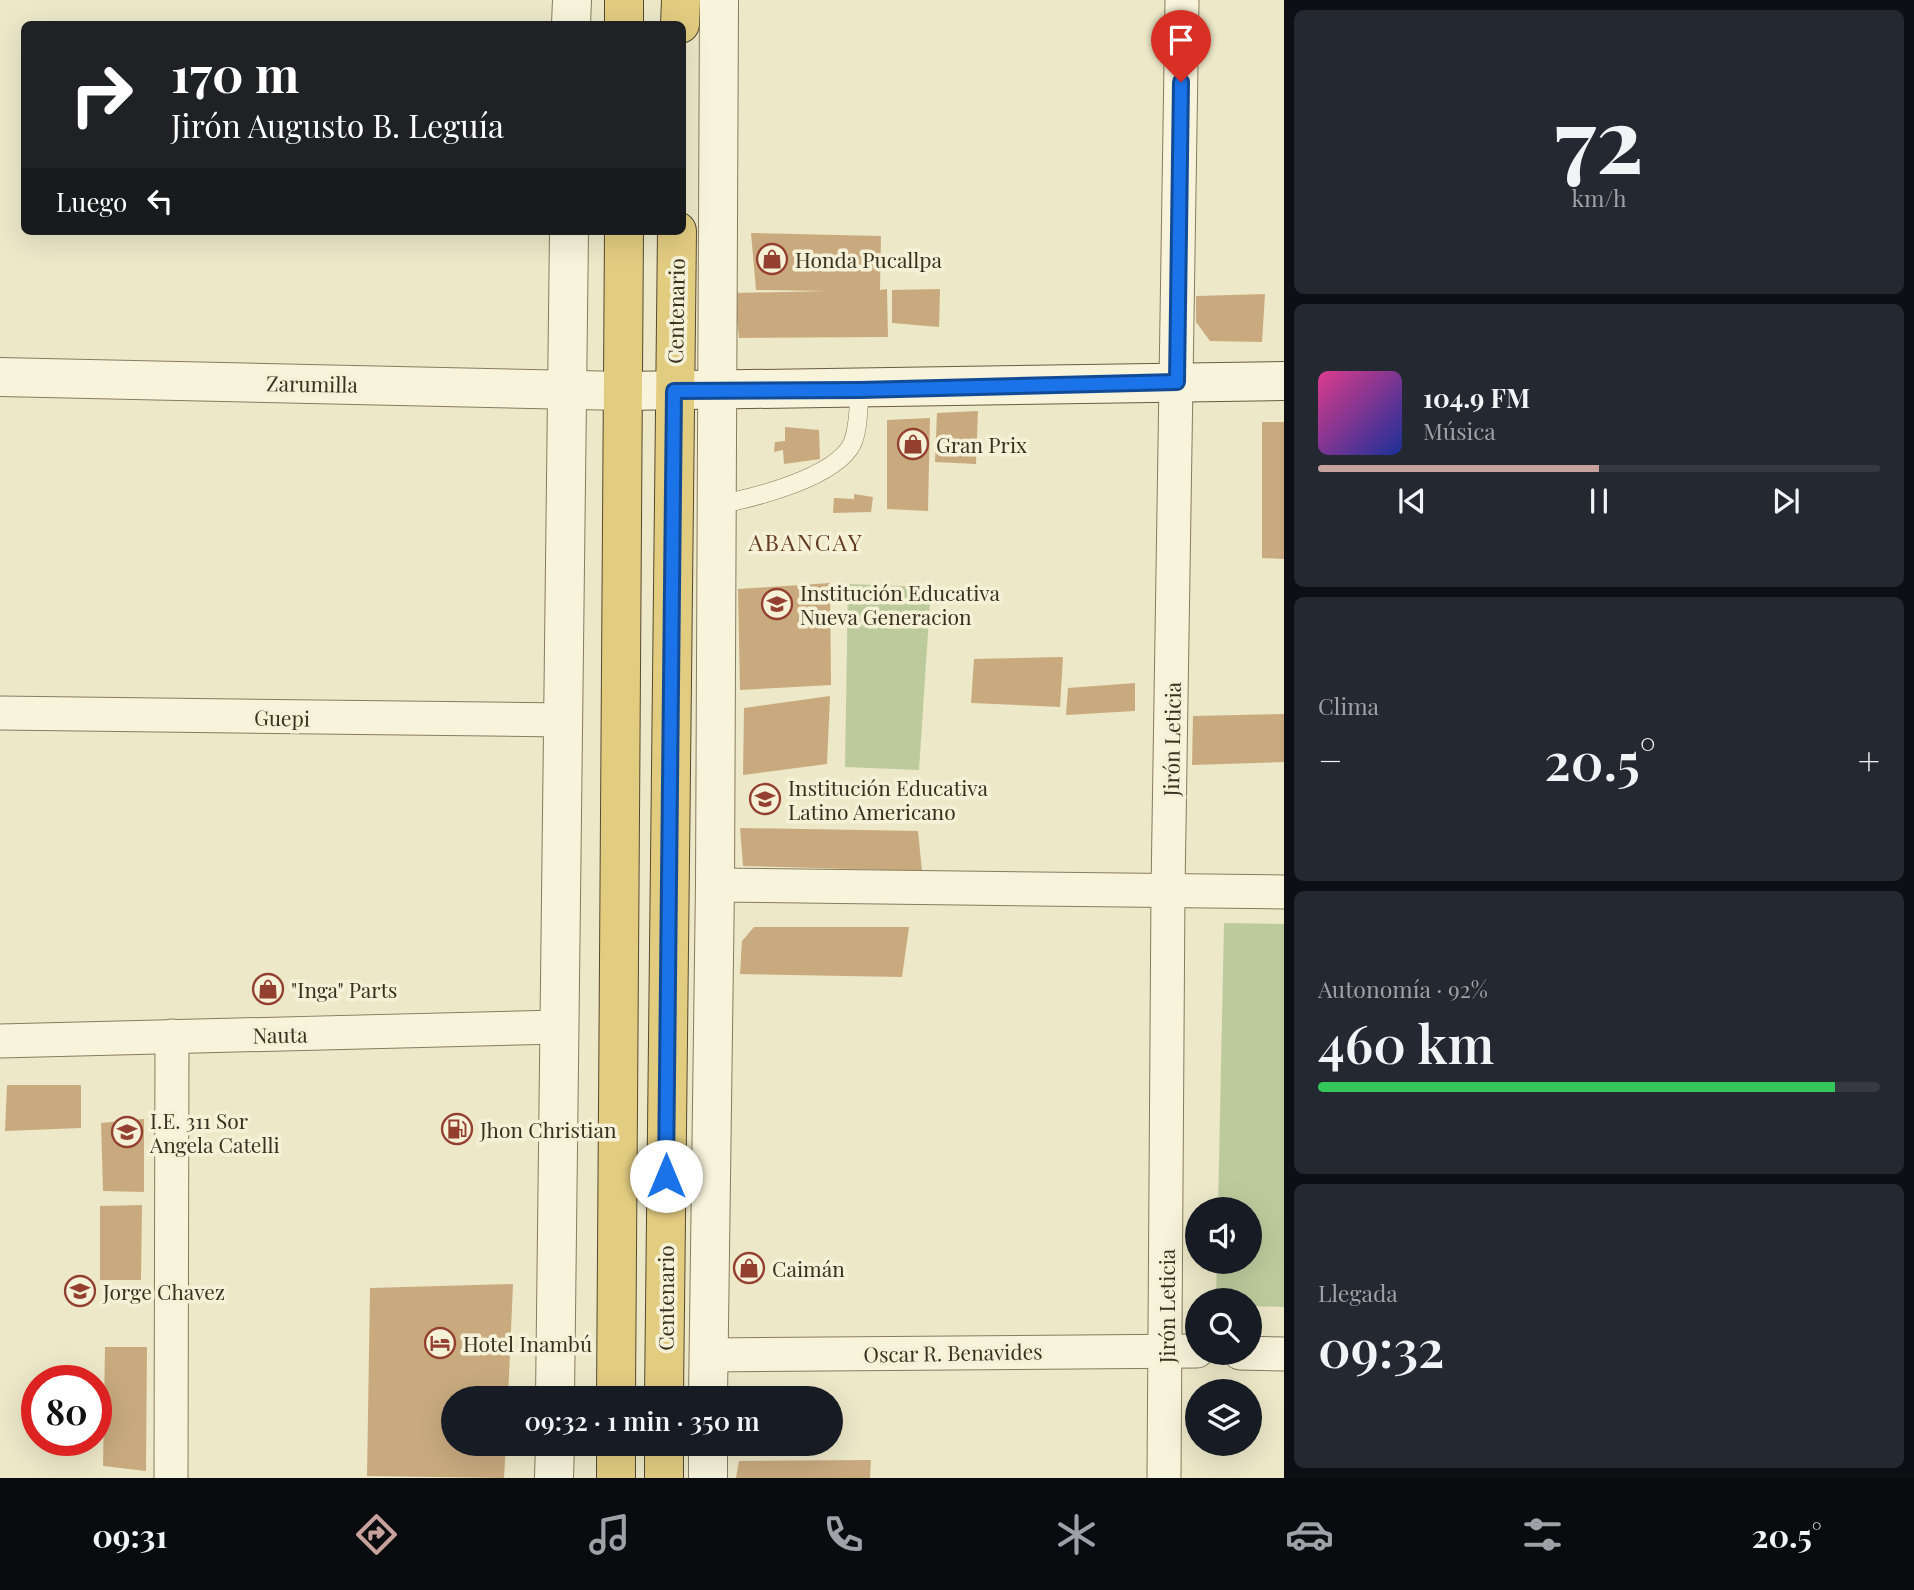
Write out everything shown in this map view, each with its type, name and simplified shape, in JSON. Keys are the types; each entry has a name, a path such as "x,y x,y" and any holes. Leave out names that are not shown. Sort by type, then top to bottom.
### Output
{"highway":[{"path":"624,0 624,21"},
{"path":"680,21 681,0"},
{"path":"616,1386 624,235"},
{"name":"Centenario","path":"664,1386 677,235"},
{"path":"616,1456 616,1478"},
{"path":"664,1456 664,1478"}],"street":[{"path":"571,21 572,0"},
{"path":"708,1386 715,885 719,0"},
{"name":"Jirón Leticia","path":"1164,1478 1182,1351 1168,890 1182,0"},
{"path":"555,1386 569,235"},
{"name":"Zarumilla","path":"0,377 623,391 860,390 1284,381"},
{"name":"Guepi","path":"0,713 563,720"},
{"path":"715,885 1284,892"},
{"name":"Nauta","path":"0,1041 560,1027"},
{"path":"171,1478 172,1036"},
{"name":"Oscar R. Benavides","path":"708,1355 1182,1351"},
{"path":"1262,1354 1284,1354"},
{"path":"554,1478 555,1456"},
{"path":"708,1456 708,1478"}],"lane":[{"path":"717,505 791,484 840,461 853,441 860,390"}],"green space":[{"path":"848,584 931,587 919,770 845,767"},
{"path":"1224,923 1284,924 1284,1307 1262,1306 1262,1288 1216,1288 1217,1274 1262,1274 1262,1197 1218,1197"}],"building":[{"path":"751,233 881,236 880,290 887,289 888,337 739,338 734,293 828,291 756,290"},
{"path":"940,289 939,327 892,323 892,290"},
{"path":"1265,294 1262,342 1210,341 1196,322 1196,296"},
{"path":"978,411 976,464 935,462 937,413"},
{"path":"930,418 928,511 887,509 887,420"},
{"path":"1262,422 1284,422 1284,559 1262,558"},
{"path":"785,427 819,430 820,459 784,464 783,450 774,452 775,442 785,441"},
{"path":"854,494 873,497 871,512 833,513 834,498 854,499"},
{"path":"830,583 831,685 740,690 738,589"},
{"path":"1063,657 1060,707 971,703 974,659"},
{"path":"1135,683 1135,711 1066,715 1068,688"},
{"path":"830,696 827,764 743,775 744,708"},
{"path":"1284,714 1284,762 1192,765 1193,716"},
{"path":"740,828 918,831 922,871 743,866"},
{"path":"754,927 909,927 902,977 740,974 742,941"},
{"path":"7,1085 81,1085 81,1128 5,1131"},
{"path":"144,1119 144,1192 103,1191 101,1123"},
{"path":"142,1205 141,1280 100,1280 100,1206"},
{"name":"Hotel Inambú","path":"513,1284 509,1386 441,1386 441,1456 505,1456 504,1478 367,1476 370,1288"},
{"path":"105,1347 147,1347 146,1471 103,1466 103,1456 112,1456 112,1365 105,1365"},
{"path":"871,1460 870,1478 736,1478 739,1461"}],"place":[{"name":"Honda Pucallpa","path":"772,259"},
{"name":"Gran Prix","path":"913,444"},
{"name":"Institución Educativa Nueva Generacion","path":"777,604"},
{"name":"Institución Educativa Latino Americano","path":"765,799"},
{"name":"\"Inga\" Parts","path":"268,989"},
{"name":"Jhon Christian","path":"457,1129"},
{"name":"I.E. 311 Sor Angela Catelli","path":"127,1132"},
{"name":"Caimán","path":"749,1268"},
{"name":"Jorge Chavez","path":"80,1291"},
{"name":"Hotel Inambú","path":"440,1343"}],"district":[{"name":"ABANCAY","path":"806,541"}],"route":[{"path":"666,1176 674,391 860,390 1177,382 1181,82"}]}
